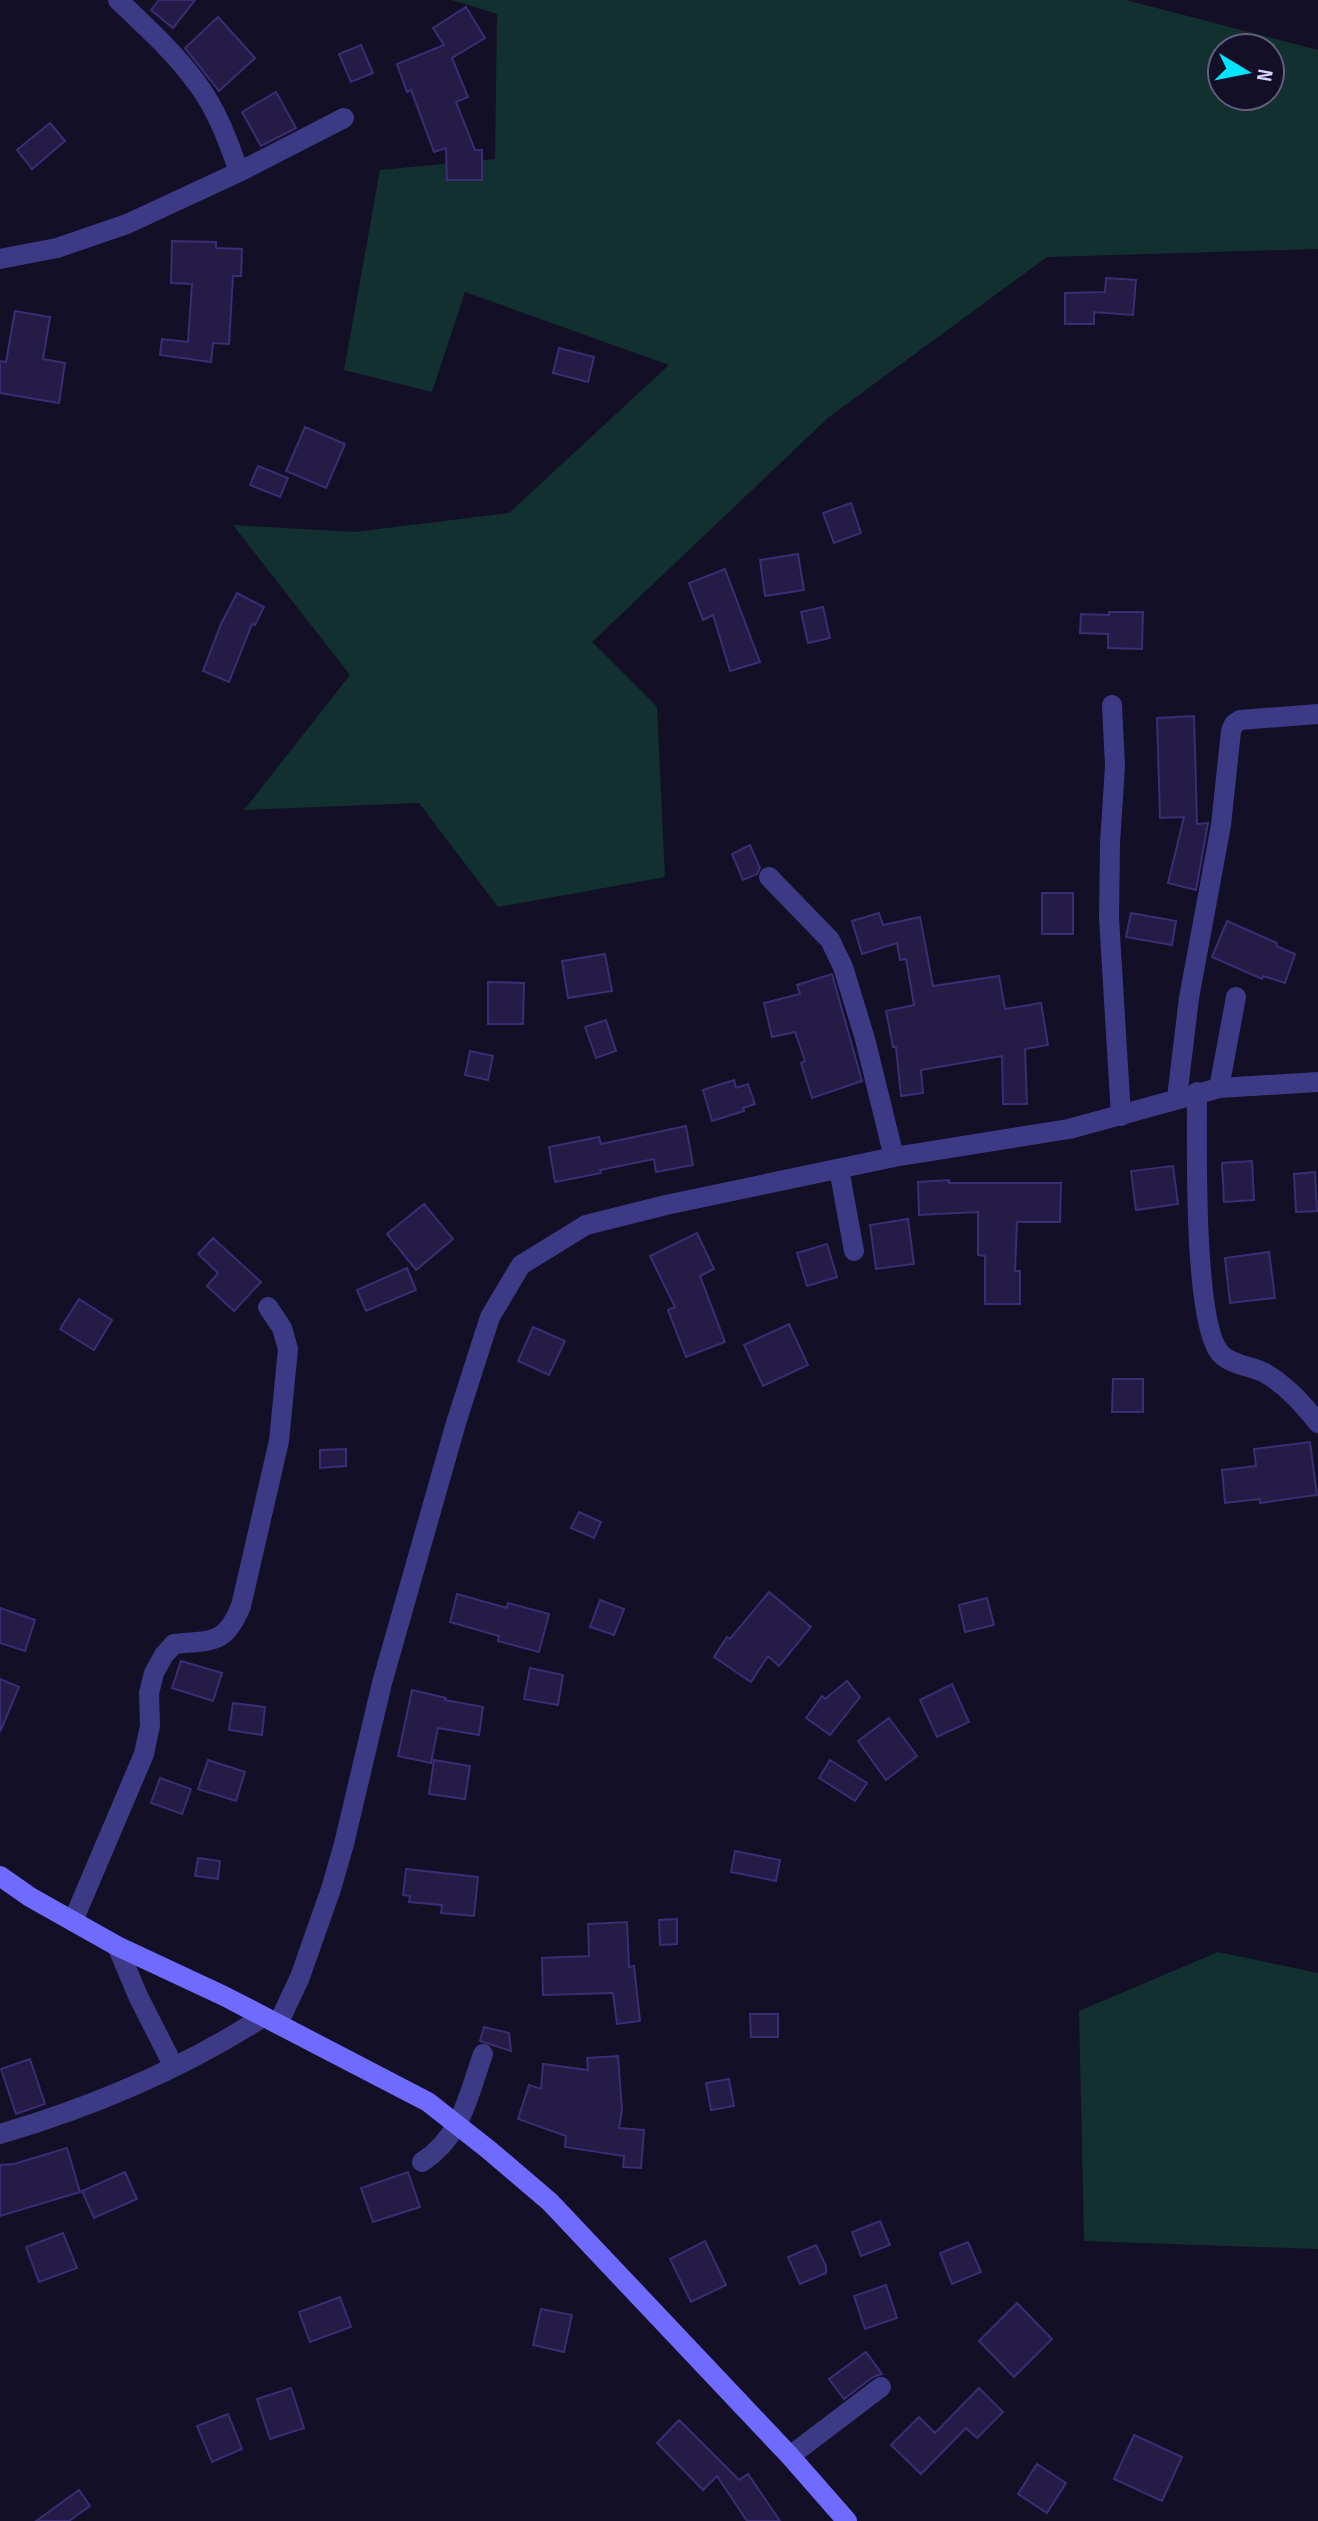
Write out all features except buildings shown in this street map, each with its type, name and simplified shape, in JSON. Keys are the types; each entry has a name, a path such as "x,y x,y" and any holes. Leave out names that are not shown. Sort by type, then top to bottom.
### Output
{"street":[{"path":"118,0 197,82 220,123 239,172"},
{"path":"0,259 57,248 127,224 239,172 344,118"},
{"path":"1112,705 1115,766 1109,918 1121,1116"},
{"path":"1318,714 1240,720 1231,731 1221,825 1189,998 1187,1095 1200,1249 1208,1325 1213,1343 1223,1357 1264,1373 1297,1396 1318,1423"},
{"path":"769,877 830,940 843,967 865,1039 894,1157"},
{"path":"1219,1088 1236,997"},
{"path":"0,2134 57,2117 174,2067 270,2021 300,1977 344,1844 382,1683 461,1408 490,1317 521,1265 586,1225 666,1205 894,1157 1069,1129 1219,1088 1318,1082"},
{"path":"839,1169 854,1251"},
{"path":"73,1921 144,1754 150,1726 149,1693 154,1673 174,1644 221,1638 233,1625 241,1606 279,1441 288,1349 282,1328 268,1307"},
{"path":"0,1876 30,1897 117,1946 224,1996 428,2102 550,2202 790,2456 847,2521"},
{"path":"117,1946 174,2067"},
{"path":"422,2162 439,2151 458,2126 483,2054"},
{"path":"790,2456 881,2387"}],"green space":[{"path":"452,0 1126,0 1249,32 1206,32 1206,112 1286,112 1286,42 1318,50 1318,249 1047,257 829,417 592,642 657,707 665,877 498,907 419,803 244,810 350,675 233,525 354,532 509,513 669,365 465,292 432,392 344,370 380,170 495,159 497,14"},
{"path":"1218,1952 1318,1973 1318,2249 1084,2241 1079,2011"}]}
